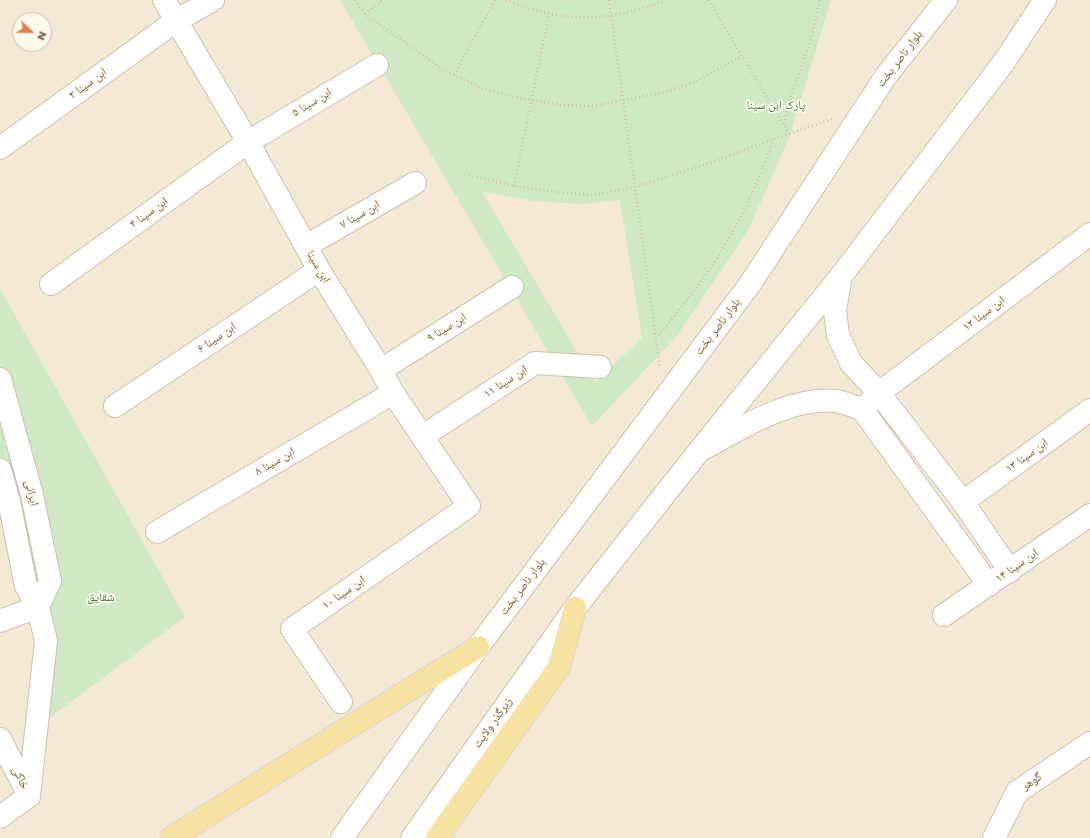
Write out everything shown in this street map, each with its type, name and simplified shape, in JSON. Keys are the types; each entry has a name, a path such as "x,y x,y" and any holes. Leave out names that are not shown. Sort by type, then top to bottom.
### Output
{"main road":[{"path":"437,838 559,667 575,608"},
{"path":"171,838 478,647"}],"street":[{"name":"ابن سینا","path":"164,0 248,142 319,270 381,370 393,393 470,506"},
{"name":"ابن سینا ۲","path":"0,148 177,20 213,0"},
{"name":"بلوار ناصر بخت","path":"478,647 750,284 886,76 946,0"},
{"path":"575,608 699,451 841,276 1004,62 1045,0"},
{"name":"ابن سینا ۵","path":"248,142 376,65"},
{"name":"ابن سینا ۴","path":"51,284 248,142"},
{"name":"ابن سینا ۷","path":"306,246 415,183"},
{"name":"ابن سینا ۱۲","path":"862,410 879,393 1090,234"},
{"name":"ابن سینا ۶","path":"115,406 319,270"},
{"path":"841,276 835,311 838,334 851,363 879,393 963,502 1010,571"},
{"name":"ابن سینا ۹","path":"381,370 512,287"},
{"name":"ابن سینا ۱۱","path":"423,436 535,363 600,367"},
{"name":"ایرانی","path":"0,379 32,495 50,581 38,607"},
{"name":"ابن سینا ۸","path":"157,532 393,393"},
{"path":"699,451 774,412 807,401 837,401 862,410 989,585"},
{"name":"ابن سینا ۱۳","path":"963,502 1090,410"},
{"name":"ایرانی","path":"0,470 9,501 26,586 38,607 46,642 29,796"},
{"name":"ابن سینا ۱۰","path":"342,702 292,629 470,506"},
{"name":"ابن سینا ۱۴","path":"944,615 1090,515"},
{"path":"0,621 38,607"},
{"name":"زیرگذر ولایت","path":"412,838 575,608"},
{"path":"342,838 478,647"},
{"name":"خاکی","path":"0,739 29,796"},
{"name":"گوهر","path":"994,838 1017,792 1090,743"},
{"path":"0,817 29,796"}],"path":[{"path":"356,0 365,14 445,71 484,89 532,101 562,106 594,106 623,102 666,92 695,82 742,56"},
{"path":"365,14 383,0"},
{"path":"454,75 495,0"},
{"path":"506,0 523,7 549,14 590,18 611,16 641,10 666,0"},
{"path":"609,0 664,399"},
{"path":"708,0 790,135"},
{"path":"784,125 790,98 810,42 820,0"},
{"path":"514,186 549,14"},
{"path":"465,174 514,186 594,195 635,187 710,163 774,139 834,119"},
{"path":"656,338 693,294 726,245 753,193 774,139"}],"shaded area":[{"path":"0,0 1090,0 1090,838 0,838"}],"green space":[{"name":"پارک ابن سینا","path":"340,0 831,0 790,135 749,229 676,337 592,426","holes":["482,192 534,201 581,204 620,200 642,338 595,382"]},
{"name":"شقایق","path":"0,289 185,617 37,727 46,641 0,470"}]}
